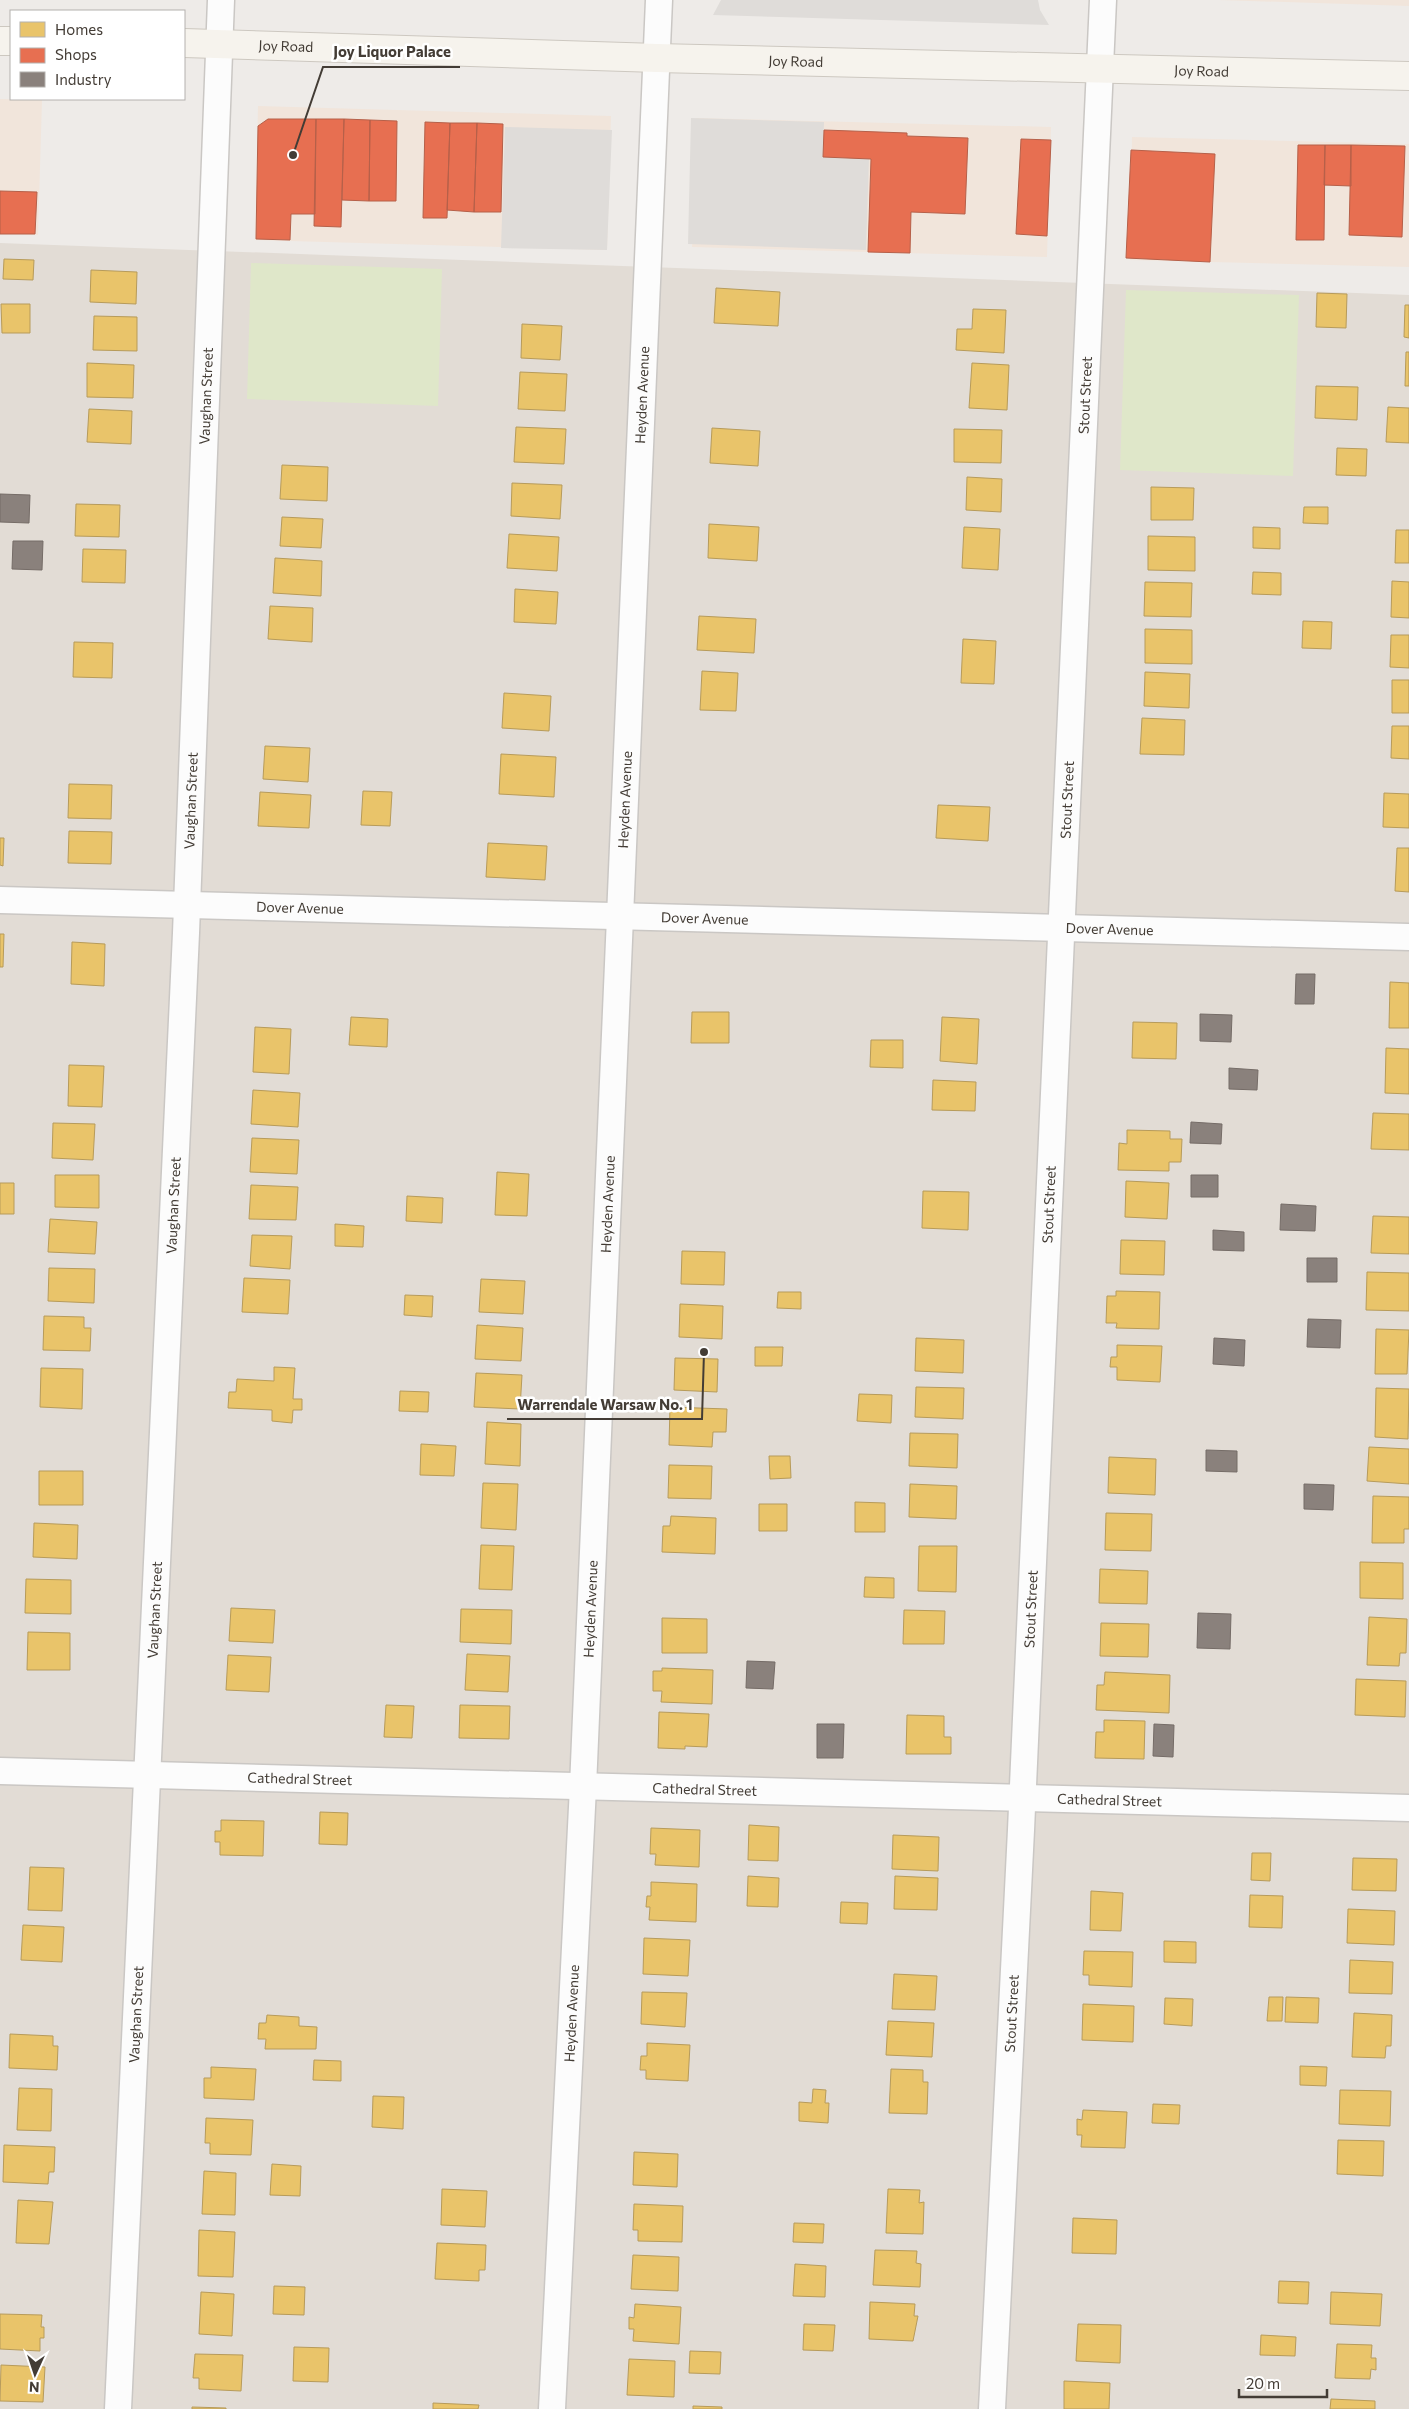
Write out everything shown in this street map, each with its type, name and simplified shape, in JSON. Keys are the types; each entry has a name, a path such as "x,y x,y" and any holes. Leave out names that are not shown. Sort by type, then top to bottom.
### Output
{"main road":[{"name":"Joy Road","path":"185,43 658,58 1409,76"}],"street":[{"name":"Vaughan Street","path":"118,2409 188,905 221,0"},
{"name":"Heyden Avenue","path":"552,2409 583,1787 659,0"},
{"name":"Stout Street","path":"992,2409 1022,1798 1103,0"},
{"name":"Dover Avenue","path":"0,900 1409,937"},
{"name":"Cathedral Street","path":"0,1771 1409,1808"}],"shaded area":[{"path":"721,0 1038,0 1040,10 1049,25 713,15"},
{"path":"1219,0 1409,0 1409,6"},
{"path":"0,99 42,100 38,235 0,233"},
{"path":"258,106 611,116 607,250 255,240"},
{"path":"691,118 824,122 823,157 869,158 866,250 688,244"},
{"path":"696,118 1051,127 1047,257 692,247"},
{"path":"505,127 612,130 607,250 501,248"},
{"path":"1132,137 1409,144 1409,267 1130,260"},
{"path":"0,243 1409,295 1409,2409 0,2409"}],"green space":[{"path":"251,263 442,269 438,406 247,399"},
{"path":"1126,290 1299,295 1293,476 1120,470"}],"building: Homes":[{"path":"4,259 34,260 33,280 3,279"},
{"path":"91,270 137,272 136,304 90,302"},
{"path":"716,288 780,292 778,326 714,323"},
{"path":"1317,293 1347,294 1346,328 1316,327"},
{"path":"1,304 30,304 30,333 2,333"},
{"path":"1405,305 1409,305 1409,338 1404,337"},
{"path":"973,309 1006,310 1004,353 956,350 957,329 972,329"},
{"path":"94,316 137,317 137,351 93,350"},
{"path":"522,324 562,326 560,360 521,358"},
{"path":"1406,352 1409,352 1409,386 1405,386"},
{"path":"87,363 134,365 133,398 87,397"},
{"path":"972,363 1009,365 1007,410 969,408"},
{"path":"520,372 567,374 565,411 518,409"},
{"path":"1316,386 1358,387 1357,420 1315,418"},
{"path":"1388,407 1409,408 1409,443 1386,442"},
{"path":"89,409 132,411 131,444 87,442"},
{"path":"516,427 566,429 564,464 514,462"},
{"path":"712,428 760,431 758,466 710,463"},
{"path":"954,429 1002,430 1001,463 954,462"},
{"path":"1337,448 1367,449 1366,476 1336,475"},
{"path":"282,465 328,467 327,501 280,499"},
{"path":"967,477 1002,479 1001,512 966,510"},
{"path":"512,483 562,485 560,519 511,516"},
{"path":"1151,487 1194,488 1193,520 1151,520"},
{"path":"76,504 120,505 119,537 75,536"},
{"path":"1304,507 1328,507 1328,524 1303,523"},
{"path":"282,517 323,519 321,548 280,546"},
{"path":"709,524 759,527 757,561 708,558"},
{"path":"964,527 1000,529 998,570 962,568"},
{"path":"1253,527 1280,528 1280,549 1253,548"},
{"path":"1396,530 1409,530 1409,563 1395,563"},
{"path":"509,534 559,537 557,571 507,568"},
{"path":"1148,536 1195,537 1195,571 1148,570"},
{"path":"83,549 126,550 125,583 82,582"},
{"path":"275,558 322,561 321,596 273,593"},
{"path":"1253,572 1281,573 1281,595 1252,594"},
{"path":"1392,581 1409,582 1409,618 1391,617"},
{"path":"1145,582 1192,583 1191,617 1144,616"},
{"path":"515,589 558,592 556,624 514,622"},
{"path":"270,606 313,608 312,642 268,639"},
{"path":"699,616 756,619 754,653 697,650"},
{"path":"1303,621 1332,622 1331,649 1302,648"},
{"path":"1145,629 1192,630 1192,664 1145,663"},
{"path":"1391,635 1409,635 1409,668 1390,667"},
{"path":"963,639 996,641 994,684 961,683"},
{"path":"74,642 113,643 112,678 73,677"},
{"path":"702,671 738,673 736,711 700,710"},
{"path":"1145,672 1190,674 1189,708 1144,706"},
{"path":"1392,680 1409,680 1409,713 1392,713"},
{"path":"504,693 551,696 549,731 502,728"},
{"path":"1142,718 1185,720 1184,755 1140,754"},
{"path":"1392,726 1409,726 1409,759 1391,758"},
{"path":"265,746 310,748 308,782 263,779"},
{"path":"501,754 556,757 554,797 499,794"},
{"path":"69,784 112,785 111,819 68,818"},
{"path":"363,791 392,792 390,826 361,825"},
{"path":"260,792 311,795 309,828 258,826"},
{"path":"1384,793 1409,794 1409,828 1383,827"},
{"path":"938,805 990,807 988,841 936,838"},
{"path":"69,831 112,832 111,864 68,863"},
{"path":"0,838 4,838 3,866 0,865"},
{"path":"488,843 547,846 545,880 486,877"},
{"path":"1397,848 1409,848 1409,892 1395,891"},
{"path":"0,934 4,934 3,967 0,967"},
{"path":"72,942 105,944 104,986 71,984"},
{"path":"1390,982 1409,983 1409,1028 1389,1028"},
{"path":"692,1012 729,1012 729,1043 691,1043"},
{"path":"351,1017 388,1019 387,1047 349,1045"},
{"path":"942,1017 979,1019 977,1064 940,1061"},
{"path":"1133,1022 1177,1023 1176,1059 1132,1058"},
{"path":"255,1027 291,1029 289,1074 253,1072"},
{"path":"871,1040 903,1040 903,1068 870,1067"},
{"path":"1386,1048 1409,1049 1409,1094 1385,1093"},
{"path":"69,1065 104,1066 102,1107 68,1106"},
{"path":"933,1080 976,1082 975,1111 932,1110"},
{"path":"253,1090 300,1093 298,1127 251,1124"},
{"path":"1373,1113 1409,1114 1409,1150 1371,1149"},
{"path":"53,1123 95,1124 93,1160 52,1158"},
{"path":"1127,1130 1170,1131 1170,1139 1182,1139 1181,1162 1169,1162 1169,1171 1118,1170 1119,1143 1127,1144"},
{"path":"252,1138 299,1140 297,1174 250,1172"},
{"path":"497,1172 529,1174 527,1216 495,1215"},
{"path":"55,1175 99,1175 99,1208 55,1207"},
{"path":"1126,1181 1169,1183 1167,1219 1125,1217"},
{"path":"0,1183 14,1183 14,1214 0,1214"},
{"path":"251,1185 298,1187 296,1220 249,1219"},
{"path":"923,1191 969,1192 968,1230 922,1228"},
{"path":"407,1196 443,1198 442,1223 406,1221"},
{"path":"1373,1216 1409,1217 1409,1254 1371,1253"},
{"path":"50,1219 97,1222 95,1254 48,1252"},
{"path":"335,1224 364,1226 363,1247 335,1246"},
{"path":"252,1235 292,1236 290,1269 250,1266"},
{"path":"1121,1240 1165,1241 1164,1275 1120,1274"},
{"path":"682,1251 725,1252 724,1285 681,1284"},
{"path":"49,1268 95,1269 94,1303 48,1301"},
{"path":"1367,1272 1409,1273 1409,1311 1366,1310"},
{"path":"244,1278 290,1280 288,1314 242,1312"},
{"path":"481,1279 525,1281 523,1314 479,1312"},
{"path":"1116,1291 1160,1292 1159,1329 1116,1328 1117,1323 1106,1323 1107,1296 1116,1296"},
{"path":"778,1292 801,1292 801,1309 777,1308"},
{"path":"405,1295 433,1296 432,1317 404,1315"},
{"path":"680,1304 723,1306 722,1339 679,1337"},
{"path":"44,1316 84,1317 84,1328 91,1328 90,1351 43,1350"},
{"path":"477,1325 523,1328 521,1361 475,1359"},
{"path":"1376,1329 1409,1330 1407,1374 1375,1374"},
{"path":"916,1338 964,1340 963,1373 915,1371"},
{"path":"1117,1345 1162,1346 1160,1382 1117,1380 1117,1367 1110,1367 1111,1357 1117,1357"},
{"path":"755,1347 783,1347 782,1366 755,1366"},
{"path":"675,1358 718,1359 717,1392 674,1390"},
{"path":"274,1367 295,1368 293,1399 302,1399 302,1410 293,1410 292,1423 272,1421 272,1410 228,1408 229,1392 236,1392 237,1379 274,1381"},
{"path":"41,1368 83,1369 82,1409 40,1407"},
{"path":"476,1373 522,1375 520,1409 474,1407"},
{"path":"916,1387 964,1388 963,1419 915,1417"},
{"path":"1376,1388 1409,1389 1408,1439 1375,1437"},
{"path":"400,1391 429,1392 428,1412 399,1411"},
{"path":"859,1394 892,1395 891,1423 857,1421"},
{"path":"670,1407 727,1409 726,1432 713,1432 712,1447 669,1445"},
{"path":"487,1422 521,1424 520,1466 485,1464"},
{"path":"910,1433 958,1434 957,1468 909,1466"},
{"path":"421,1444 456,1446 454,1476 420,1475"},
{"path":"1369,1447 1409,1449 1409,1484 1367,1481"},
{"path":"769,1456 790,1456 791,1478 770,1479"},
{"path":"1109,1457 1156,1459 1155,1495 1108,1493"},
{"path":"669,1465 712,1466 711,1499 668,1498"},
{"path":"39,1471 83,1471 83,1505 39,1505"},
{"path":"483,1483 518,1484 516,1530 481,1528"},
{"path":"910,1484 957,1486 956,1519 909,1517"},
{"path":"1373,1496 1409,1497 1409,1529 1404,1529 1404,1543 1372,1543"},
{"path":"855,1502 885,1503 885,1532 855,1532"},
{"path":"759,1504 787,1504 787,1531 759,1531"},
{"path":"1106,1513 1152,1514 1151,1551 1105,1550"},
{"path":"671,1516 716,1518 715,1554 662,1552 663,1526 670,1526"},
{"path":"34,1523 78,1525 77,1559 33,1557"},
{"path":"481,1545 514,1546 512,1590 479,1589"},
{"path":"919,1546 957,1546 956,1592 918,1591"},
{"path":"1360,1562 1403,1563 1403,1599 1360,1598"},
{"path":"1100,1569 1148,1571 1147,1604 1099,1603"},
{"path":"865,1577 894,1578 894,1598 864,1597"},
{"path":"26,1579 71,1580 71,1614 25,1613"},
{"path":"231,1608 275,1610 273,1643 229,1641"},
{"path":"461,1609 512,1610 511,1644 460,1642"},
{"path":"904,1610 945,1611 944,1644 903,1644"},
{"path":"1369,1617 1407,1619 1406,1653 1400,1653 1399,1666 1367,1665"},
{"path":"662,1618 707,1619 707,1653 662,1653"},
{"path":"1101,1623 1149,1624 1148,1657 1100,1656"},
{"path":"28,1632 70,1633 70,1670 27,1670"},
{"path":"467,1654 510,1656 508,1692 465,1690"},
{"path":"228,1655 271,1657 269,1692 226,1690"},
{"path":"662,1668 713,1670 712,1704 661,1702 662,1691 653,1691 653,1671 662,1671"},
{"path":"1105,1672 1170,1675 1169,1713 1096,1710 1097,1685 1104,1685"},
{"path":"1356,1679 1406,1681 1405,1717 1355,1715"},
{"path":"386,1705 414,1706 412,1738 384,1737"},
{"path":"460,1705 510,1706 509,1739 459,1738"},
{"path":"659,1712 709,1714 707,1747 685,1746 685,1749 658,1748"},
{"path":"907,1715 944,1716 944,1737 951,1737 951,1754 906,1754"},
{"path":"1104,1720 1145,1721 1144,1759 1095,1758 1096,1732 1104,1732"},
{"path":"320,1812 348,1813 347,1845 319,1844"},
{"path":"221,1820 264,1821 263,1856 220,1855 220,1842 215,1842 215,1831 221,1831"},
{"path":"749,1825 779,1827 778,1861 748,1860"},
{"path":"651,1828 700,1830 699,1867 655,1865 656,1854 650,1854"},
{"path":"893,1835 939,1837 938,1871 892,1869"},
{"path":"1252,1853 1271,1853 1270,1881 1251,1880"},
{"path":"1353,1858 1397,1859 1396,1891 1352,1890"},
{"path":"30,1867 64,1868 62,1911 28,1910"},
{"path":"748,1876 779,1878 778,1907 747,1906"},
{"path":"895,1876 938,1878 937,1910 894,1909"},
{"path":"651,1882 697,1884 696,1922 649,1920 650,1907 646,1907 647,1896 651,1896"},
{"path":"1091,1891 1123,1893 1121,1931 1090,1930"},
{"path":"1250,1895 1283,1896 1282,1928 1249,1927"},
{"path":"841,1902 868,1903 867,1924 840,1923"},
{"path":"1348,1909 1395,1911 1394,1945 1347,1943"},
{"path":"23,1925 64,1927 62,1962 21,1960"},
{"path":"644,1938 690,1940 688,1976 643,1974"},
{"path":"1164,1941 1196,1942 1196,1963 1164,1962"},
{"path":"1084,1951 1133,1952 1132,1987 1089,1985 1089,1975 1083,1975"},
{"path":"1350,1960 1393,1962 1392,1994 1349,1993"},
{"path":"894,1974 937,1976 935,2010 892,2009"},
{"path":"642,1992 687,1993 685,2027 641,2024"},
{"path":"1269,1997 1283,1997 1282,2021 1267,2021"},
{"path":"1286,1997 1319,1998 1318,2023 1285,2022"},
{"path":"1165,1998 1193,1999 1192,2026 1164,2024"},
{"path":"1083,2004 1134,2006 1133,2042 1082,2040"},
{"path":"1354,2013 1392,2015 1391,2046 1386,2046 1385,2058 1352,2057"},
{"path":"267,2015 299,2017 299,2026 317,2027 316,2049 265,2049 266,2039 258,2039 259,2023 266,2023"},
{"path":"888,2021 934,2023 932,2057 886,2055"},
{"path":"10,2034 53,2036 53,2046 58,2046 57,2070 9,2068"},
{"path":"647,2043 690,2045 688,2081 646,2079 646,2070 640,2070 641,2056 647,2056"},
{"path":"314,2060 341,2061 341,2081 313,2080"},
{"path":"1300,2066 1327,2067 1326,2086 1300,2085"},
{"path":"211,2067 256,2069 254,2100 204,2098 204,2078 211,2078"},
{"path":"891,2069 923,2070 923,2082 928,2082 927,2114 889,2113"},
{"path":"19,2088 52,2089 51,2131 17,2130"},
{"path":"813,2089 826,2090 825,2103 829,2103 828,2123 799,2121 799,2102 812,2103"},
{"path":"1340,2090 1391,2091 1390,2126 1339,2124"},
{"path":"373,2096 404,2097 403,2129 372,2127"},
{"path":"1153,2104 1180,2105 1179,2124 1152,2123"},
{"path":"1083,2110 1127,2112 1125,2148 1081,2147 1082,2135 1077,2135 1077,2119 1082,2120"},
{"path":"206,2118 253,2120 251,2155 210,2154 210,2143 205,2143"},
{"path":"1338,2140 1384,2141 1383,2176 1337,2174"},
{"path":"4,2145 55,2147 54,2172 49,2172 48,2184 3,2182"},
{"path":"634,2152 678,2154 677,2187 633,2185"},
{"path":"272,2164 301,2166 300,2196 270,2195"},
{"path":"204,2171 236,2173 235,2215 202,2214"},
{"path":"442,2189 487,2191 485,2227 441,2225"},
{"path":"888,2189 920,2190 919,2203 924,2202 923,2234 886,2233"},
{"path":"18,2200 53,2202 49,2244 16,2243"},
{"path":"634,2204 683,2206 682,2242 638,2241 638,2230 633,2230"},
{"path":"1073,2218 1117,2220 1116,2254 1072,2253"},
{"path":"794,2223 824,2224 823,2243 793,2242"},
{"path":"199,2230 235,2232 233,2277 198,2276"},
{"path":"437,2243 486,2245 485,2270 479,2270 479,2281 435,2279"},
{"path":"875,2250 917,2251 916,2263 921,2264 920,2287 873,2285"},
{"path":"633,2255 679,2257 678,2291 631,2289"},
{"path":"795,2264 826,2266 825,2297 793,2296"},
{"path":"1279,2281 1309,2282 1308,2304 1278,2303"},
{"path":"274,2286 305,2287 304,2315 273,2314"},
{"path":"201,2292 234,2294 232,2336 199,2334"},
{"path":"1331,2292 1382,2294 1380,2326 1330,2324"},
{"path":"870,2302 915,2304 914,2316 918,2316 913,2341 869,2339"},
{"path":"635,2304 681,2307 679,2344 633,2341 634,2329 629,2329 629,2317 634,2318"},
{"path":"0,2314 42,2315 41,2327 44,2327 44,2338 40,2338 40,2351 0,2349"},
{"path":"804,2324 835,2325 833,2351 803,2350"},
{"path":"1078,2324 1121,2325 1120,2363 1076,2361"},
{"path":"1261,2335 1296,2337 1295,2356 1260,2355"},
{"path":"1337,2344 1372,2345 1371,2358 1376,2358 1376,2370 1371,2369 1370,2379 1335,2378"},
{"path":"294,2347 329,2348 328,2382 293,2381"},
{"path":"690,2351 721,2352 720,2374 689,2373"},
{"path":"195,2354 243,2355 241,2391 199,2389 199,2378 193,2378"},
{"path":"629,2359 675,2361 674,2397 627,2395"},
{"path":"1,2365 45,2367 43,2402 0,2401"},
{"path":"1064,2381 1110,2383 1109,2409 1064,2409"},
{"path":"1331,2399 1375,2401 1375,2409 1330,2409"},
{"path":"433,2403 479,2405 478,2409 433,2409"},
{"path":"693,2406 722,2407 722,2409 693,2409"},
{"path":"192,2407 226,2408 226,2409 192,2409"}],"building: Shops":[{"path":"268,119 316,119 315,214 291,214 290,240 256,239 258,126"},
{"path":"316,119 344,119 341,227 314,226"},
{"path":"344,119 370,120 369,201 342,200"},
{"path":"370,120 397,121 396,201 369,201"},
{"path":"425,122 450,123 447,218 423,218"},
{"path":"450,123 477,123 474,212 447,210"},
{"path":"477,123 503,124 501,212 474,212"},
{"path":"824,130 907,133 907,136 968,138 965,214 911,212 910,253 868,252 871,159 823,157"},
{"path":"1021,139 1051,140 1047,236 1016,234"},
{"path":"1298,145 1325,145 1324,240 1296,240"},
{"path":"1325,145 1351,145 1351,186 1324,185"},
{"path":"1351,145 1405,146 1402,237 1349,235"},
{"path":"1131,150 1215,154 1210,262 1126,258"},
{"path":"0,191 37,192 35,234 0,234"}],"building: Industry":[{"path":"0,494 30,495 29,523 0,522"},
{"path":"13,541 43,541 42,570 12,569"},
{"path":"1296,974 1315,974 1314,1004 1295,1004"},
{"path":"1200,1014 1232,1015 1231,1042 1200,1041"},
{"path":"1229,1068 1258,1070 1257,1090 1229,1089"},
{"path":"1191,1122 1222,1124 1221,1144 1190,1143"},
{"path":"1191,1175 1218,1175 1218,1197 1191,1197"},
{"path":"1281,1204 1316,1206 1315,1231 1280,1230"},
{"path":"1213,1230 1244,1232 1244,1251 1213,1250"},
{"path":"1307,1258 1337,1258 1337,1282 1307,1282"},
{"path":"1308,1319 1341,1320 1340,1348 1307,1347"},
{"path":"1214,1338 1245,1340 1244,1366 1213,1364"},
{"path":"1206,1450 1237,1451 1237,1472 1206,1471"},
{"path":"1304,1484 1334,1485 1333,1510 1304,1509"},
{"path":"1198,1613 1231,1614 1230,1649 1197,1648"},
{"path":"747,1661 775,1662 773,1689 746,1688"},
{"path":"817,1724 844,1724 843,1758 817,1758"},
{"path":"1154,1724 1174,1725 1173,1757 1153,1756"}],"place":[{"name":"Joy Liquor Palace","path":"293,155"},
{"name":"Warrendale Warsaw No. 1","path":"704,1352"}]}
